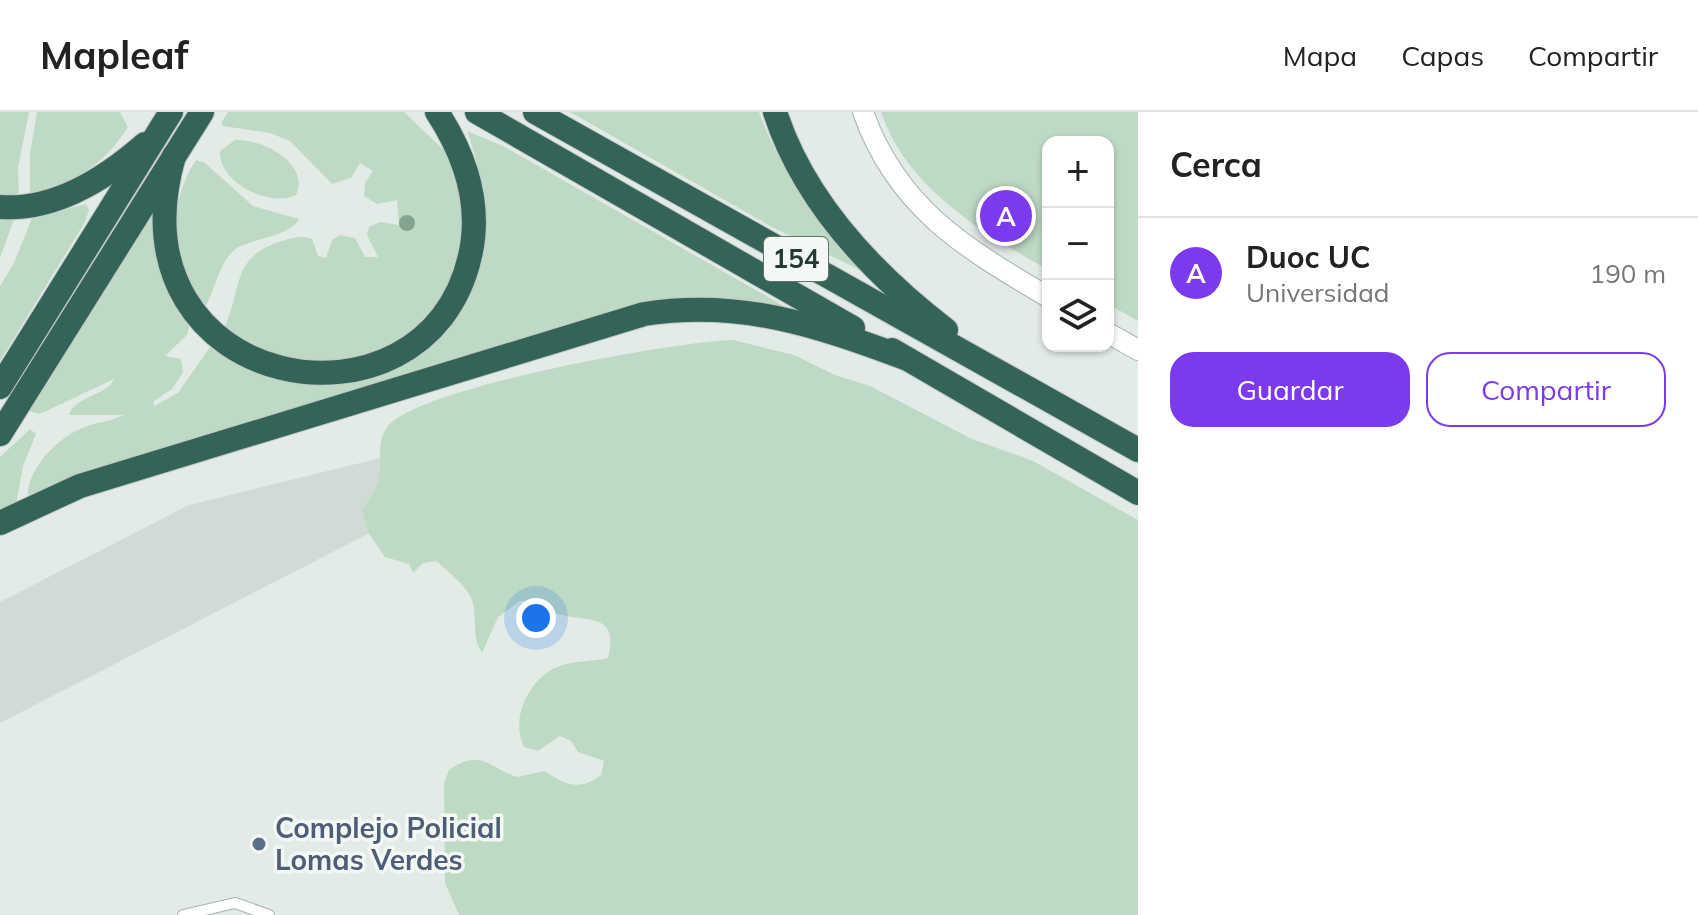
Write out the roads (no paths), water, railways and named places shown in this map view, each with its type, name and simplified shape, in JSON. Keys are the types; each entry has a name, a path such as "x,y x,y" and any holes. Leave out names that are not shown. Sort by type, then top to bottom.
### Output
{"highway":[{"path":"0,434 202,112"},
{"path":"174,156 163,202 164,240 174,275 197,315 233,348 269,365 312,373 348,371 391,357 420,337 446,310 466,272 474,221 471,186 458,149 437,112"},
{"name":"154","path":"477,112 1138,493"},
{"name":"154","path":"535,112 1138,450"},
{"path":"775,112 800,171 819,200 846,237 884,278 970,349 1057,406"},
{"path":"0,207 23,207 68,194 98,179 165,122"},
{"path":"0,387 165,122"},
{"path":"0,523 80,486 644,314 704,307 751,312 828,331 905,358"}],"street":[{"path":"863,112 886,162 919,207 960,244 1042,293"},
{"path":"1114,336 1138,350"}],"lane":[{"path":"183,915 235,903 269,915"}],"place":[{"name":"Duoc UC","path":"1006,216"},
{"name":"Complejo Policial Lomas Verdes","path":"259,844"}]}
